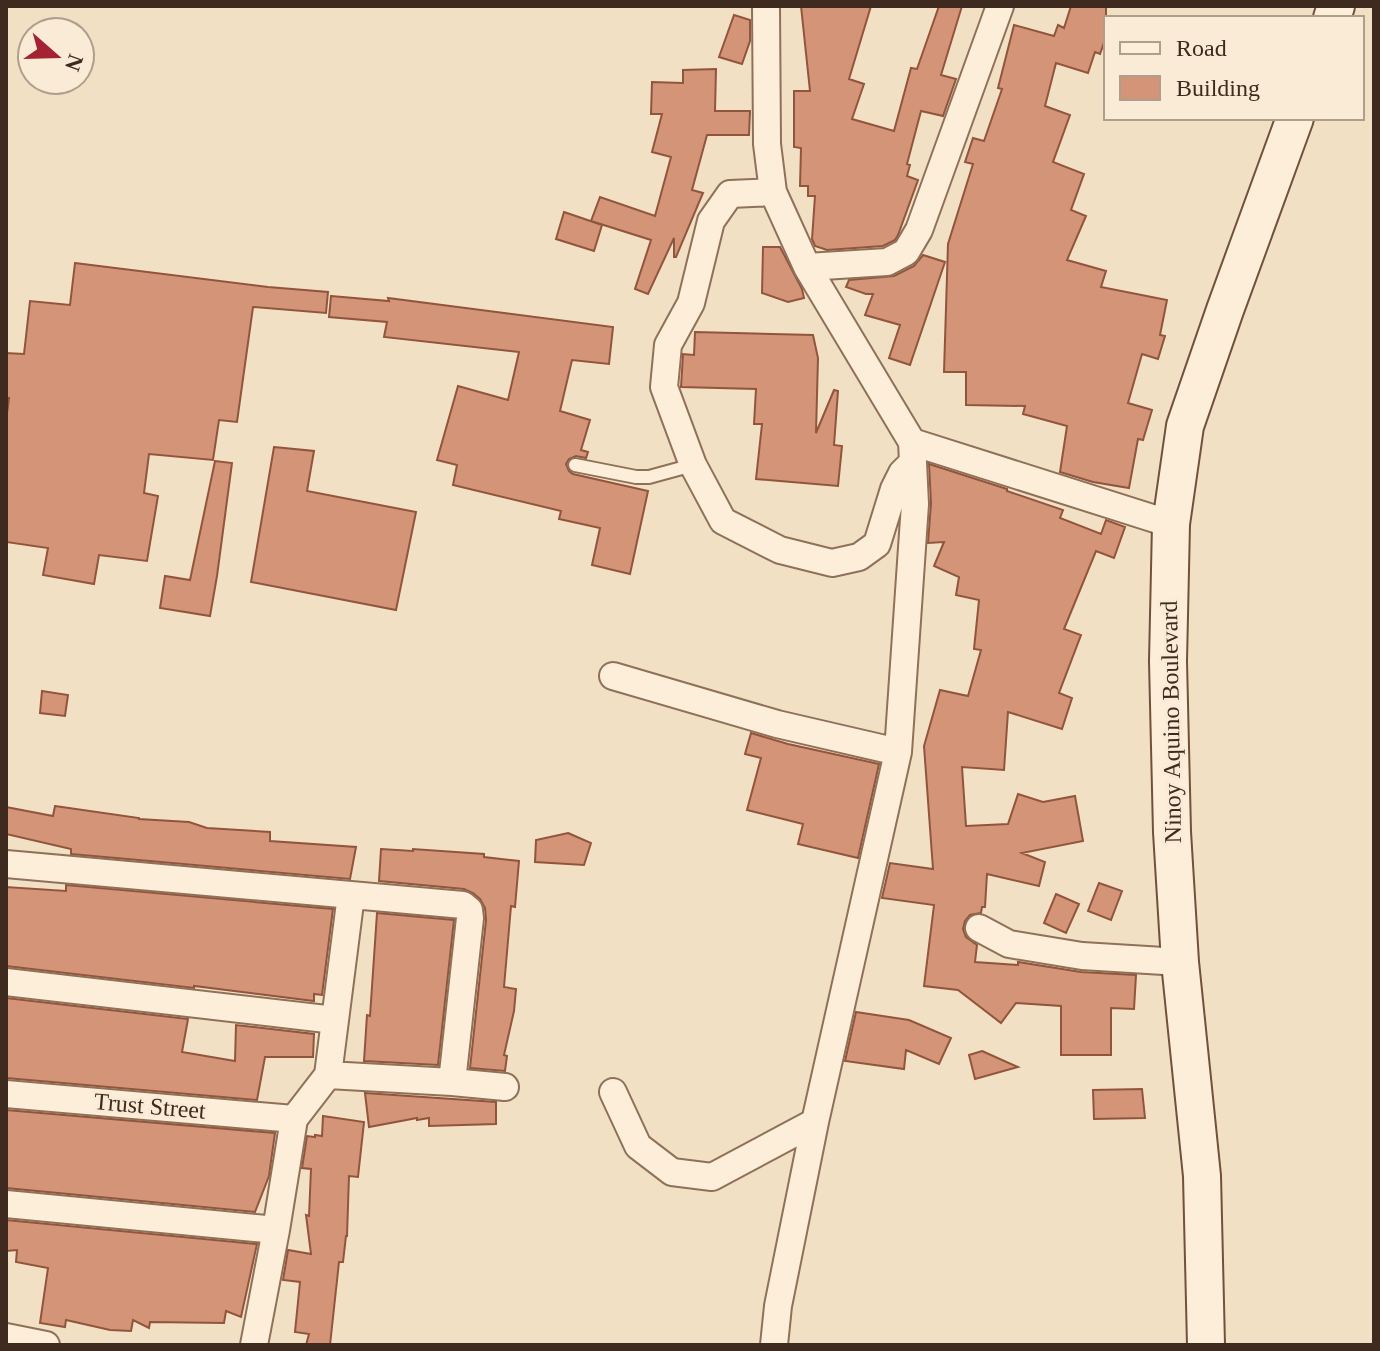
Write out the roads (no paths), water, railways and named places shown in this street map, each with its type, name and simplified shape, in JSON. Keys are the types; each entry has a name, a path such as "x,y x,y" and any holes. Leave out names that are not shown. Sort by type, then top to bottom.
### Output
{"main road":[{"name":"Ninoy Aquino Boulevard","path":"1206,1345 1202,1176 1180,962 1172,832 1168,661 1171,524 1185,426 1294,120"}],"street":[{"path":"766,6 767,144 773,192 807,267 912,452 915,504 898,752 815,1122 778,1306 774,1345"},
{"path":"807,267 887,262 906,252 919,230 1000,6"},
{"path":"773,192 730,194 711,221 691,303 668,345 664,387 693,465 723,521 780,550 832,563 859,557 877,544 894,489 912,452"},
{"path":"912,452 1171,524"},
{"path":"613,676 777,724 898,752"},
{"path":"6,864 463,905 469,910 470,918 452,1082"},
{"path":"254,1345 294,1119 328,1075 351,895"},
{"path":"979,928 1009,944 1082,956 1180,962"},
{"path":"6,982 335,1020"},
{"path":"328,1075 505,1087"},
{"path":"613,1092 638,1146 672,1172 712,1177 815,1122"},
{"name":"Trust Street","path":"6,1094 294,1119"},
{"path":"6,1204 276,1230"},
{"path":"6,1337 46,1345"}],"lane":[{"path":"575,465 649,477 693,465"}]}
